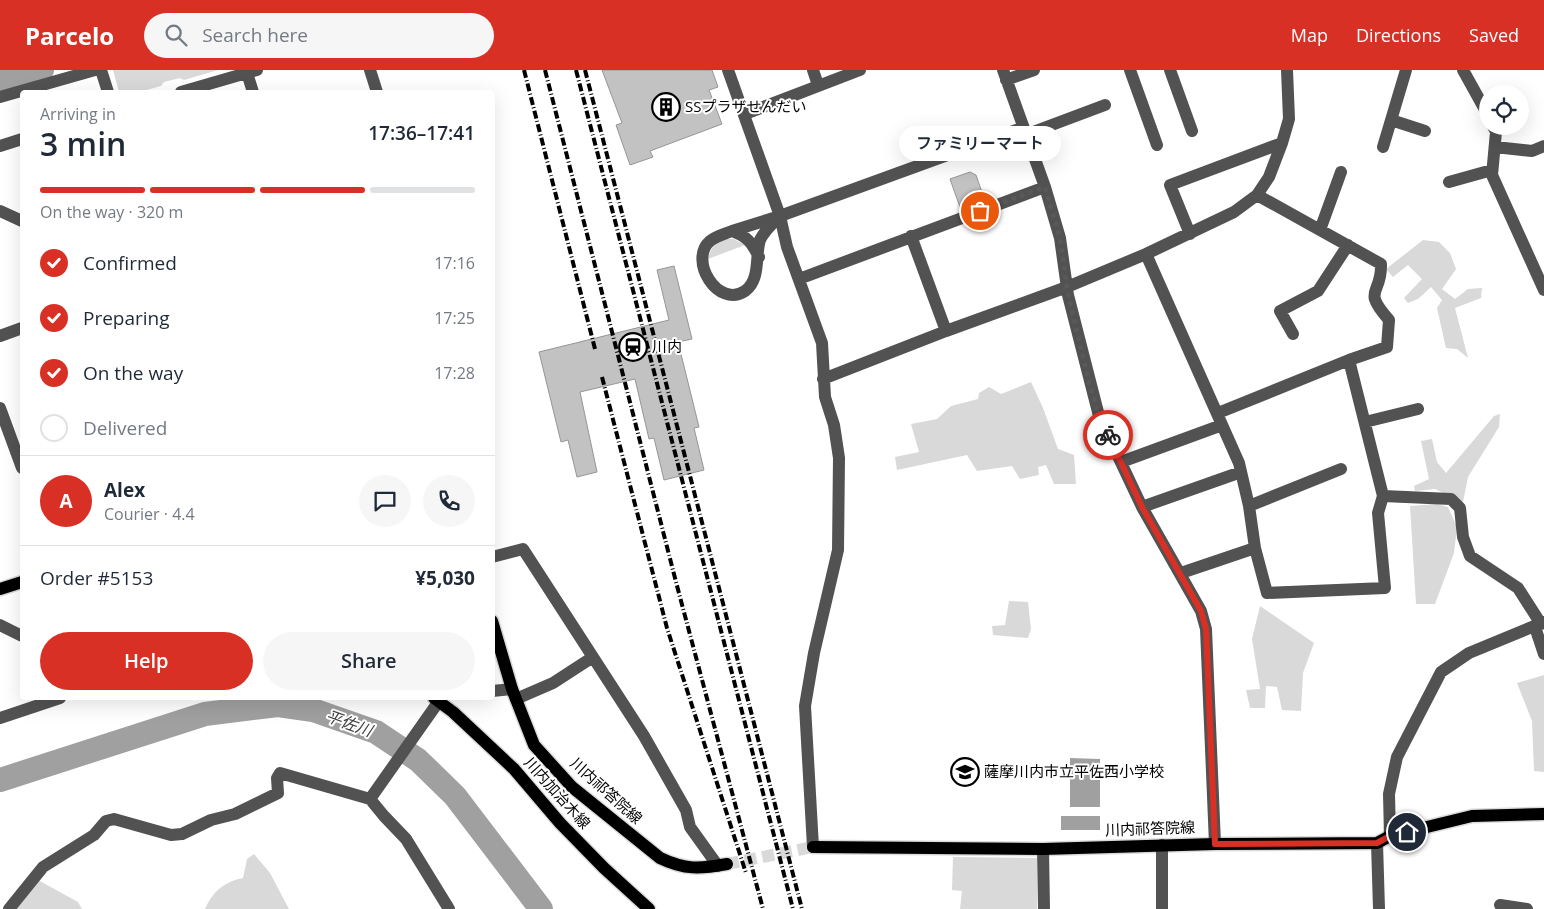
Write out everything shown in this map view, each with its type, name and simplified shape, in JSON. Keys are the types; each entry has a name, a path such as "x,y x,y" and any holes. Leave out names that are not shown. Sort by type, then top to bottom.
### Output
{"main road":[{"path":"0,589 20,583"},
{"name":"川内祁答院線","path":"495,631 514,694 534,745 572,787 647,850 676,866 691,869 722,865"},
{"name":"川内加治木線","path":"437,700 514,769 560,823 604,868 649,909"},
{"name":"川内祁答院線","path":"814,846 1043,849 1215,844 1377,843 1390,836 1472,816 1544,814"}],"street":[{"path":"25,90 95,70"},
{"path":"100,70 107,90"},
{"path":"728,70 780,216 787,247 822,342 825,398 834,425 839,458 838,550 814,653 805,706 814,846"},
{"path":"813,70 818,85"},
{"path":"745,114 860,70"},
{"path":"1034,70 1004,75 1045,187 1060,238 1067,287 1099,416 1142,507 1201,611 1206,629 1215,844"},
{"path":"1130,70 1157,145"},
{"path":"1170,70 1192,132"},
{"path":"823,379 946,331 1067,287 1146,254 1234,212 1257,194 1269,176 1282,144 1289,119 1287,70"},
{"path":"1383,147 1406,70"},
{"path":"188,90 250,71 253,90"},
{"path":"1465,71 1479,98"},
{"path":"375,73 377,90"},
{"path":"0,97 20,91"},
{"path":"780,216 759,242 759,257 752,283 745,291 731,295 717,290 704,270 702,255 705,247 712,239 1024,131 1106,105"},
{"path":"1391,120 1425,131"},
{"path":"1496,135 1492,175 1544,290"},
{"path":"0,146 20,140"},
{"path":"1190,234 1170,185 1282,144"},
{"path":"1495,147 1532,151 1544,146"},
{"path":"1449,182 1492,170"},
{"path":"1320,230 1340,172"},
{"path":"799,280 911,236 1045,187"},
{"path":"1121,462 1349,360 1387,348 1389,320 1376,305 1373,294 1381,272 1381,264 1257,194"},
{"path":"0,211 20,220"},
{"path":"732,231 747,237 753,244 759,257"},
{"path":"911,236 946,331"},
{"path":"1293,334 1280,311 1318,291 1348,245"},
{"path":"1146,254 1220,419 1241,472 1249,506 1255,548 1267,593 1385,588 1378,513 1383,496 1349,360"},
{"path":"0,336 20,329"},
{"path":"0,408 17,439 20,456"},
{"path":"1365,422 1418,409"},
{"path":"1249,506 1341,469"},
{"path":"1142,507 1241,472"},
{"path":"1383,496 1451,499 1460,508 1463,537 1470,556 1518,588 1540,624 1544,654"},
{"path":"1181,573 1255,548"},
{"path":"495,556 523,549 644,736 686,810 690,827 722,865"},
{"path":"1390,836 1388,794 1398,757 1441,672 1469,653 1540,624"},
{"path":"0,625 20,635"},
{"path":"495,691 514,694 553,684 593,657"},
{"path":"0,718 54,700"},
{"path":"370,799 422,724 435,700"},
{"path":"9,909 42,867 94,834 106,821 114,819 171,835 182,834 211,820 234,814 278,793 277,778 280,773 370,799 406,839 449,909"},
{"path":"1377,843 1379,909"},
{"path":"1162,845 1162,909"},
{"path":"1043,849 1044,909"},
{"path":"1500,905 1527,909"}],"shaded area":[{"path":"113,70 218,70 184,80 180,78 164,82 161,86 146,90 118,90"},
{"path":"725,239 734,239 745,245 708,259 714,246"},
{"path":"1423,240 1439,242 1450,253 1456,269 1442,289 1455,299 1468,289 1482,288 1481,298 1455,308 1468,358 1457,349 1446,348 1437,308 1442,300 1431,287 1418,299 1408,303 1404,298 1422,279 1408,265 1393,277 1386,269"},
{"path":"1031,382 1058,449 1074,455 1076,484 1054,484 1046,465 1038,467 1039,475 1020,479 1012,466 977,471 967,455 897,470 895,457 919,452 911,424 937,419 951,406 978,399 979,393 989,387 1001,394"},
{"path":"1500,414 1499,427 1468,477 1463,502 1435,489 1415,491 1414,486 1429,479 1421,441 1432,439 1437,462 1446,473 1494,416"},
{"path":"1437,504 1448,507 1457,527 1454,553 1435,604 1416,604 1410,506"},
{"path":"1009,601 1028,602 1031,629 1028,638 993,635 992,626 1005,625"},
{"path":"1260,606 1314,643 1303,673 1301,711 1282,710 1277,687 1266,686 1265,708 1250,708 1246,690 1260,689 1252,639"},
{"path":"1544,675 1544,772 1534,771 1532,721 1517,683"},
{"path":"1070,758 1100,759 1100,807 1070,807"},
{"path":"1061,816 1100,816 1100,830 1061,830"},
{"path":"254,854 270,873 289,909 205,909 211,897 220,888 236,879 243,878 247,859"},
{"path":"953,857 1037,858 1037,909 960,909 962,891 952,890"},
{"path":"38,880 78,902 82,909 15,909"}],"building":[{"name":"SSプラザせんだい","path":"602,70 712,70 718,87 709,90 722,124 650,151 653,157 630,165 616,125 622,123"},
{"path":"970,172 976,175 985,201 961,210 950,179"},
{"name":"川内","path":"674,266 692,339 678,342 699,427 694,428 704,470 664,480 654,438 649,439 635,379 580,392 597,472 577,477 568,440 561,442 539,352 669,320 657,270"}],"waterway":[{"path":"0,82 42,70"},
{"name":"平佐川","path":"0,780 205,714 278,705 313,710 376,732 418,760 455,796 541,909"}],"tunnel":[{"path":"727,864 813,847"}],"railway":[{"path":"524,70 595,349"},
{"path":"545,70 676,582 763,909"},
{"path":"576,70 793,909"},
{"path":"585,70 802,909"},
{"path":"602,377 667,628 746,873"}],"way so far":[{"path":"980,211 1045,187 1060,238 1068,294 1089,382 1099,416 1108,435"}],"place":[{"name":"SSプラザせんだい","path":"666,107"},
{"name":"ファミリーマート","path":"980,211"},
{"name":"川内","path":"633,347"},
{"name":"薩摩川内市立平佐西小学校","path":"965,772"}],"route":[{"path":"1108,435 1142,507 1201,611 1206,629 1215,844 1377,843 1390,836 1407,832"}]}
